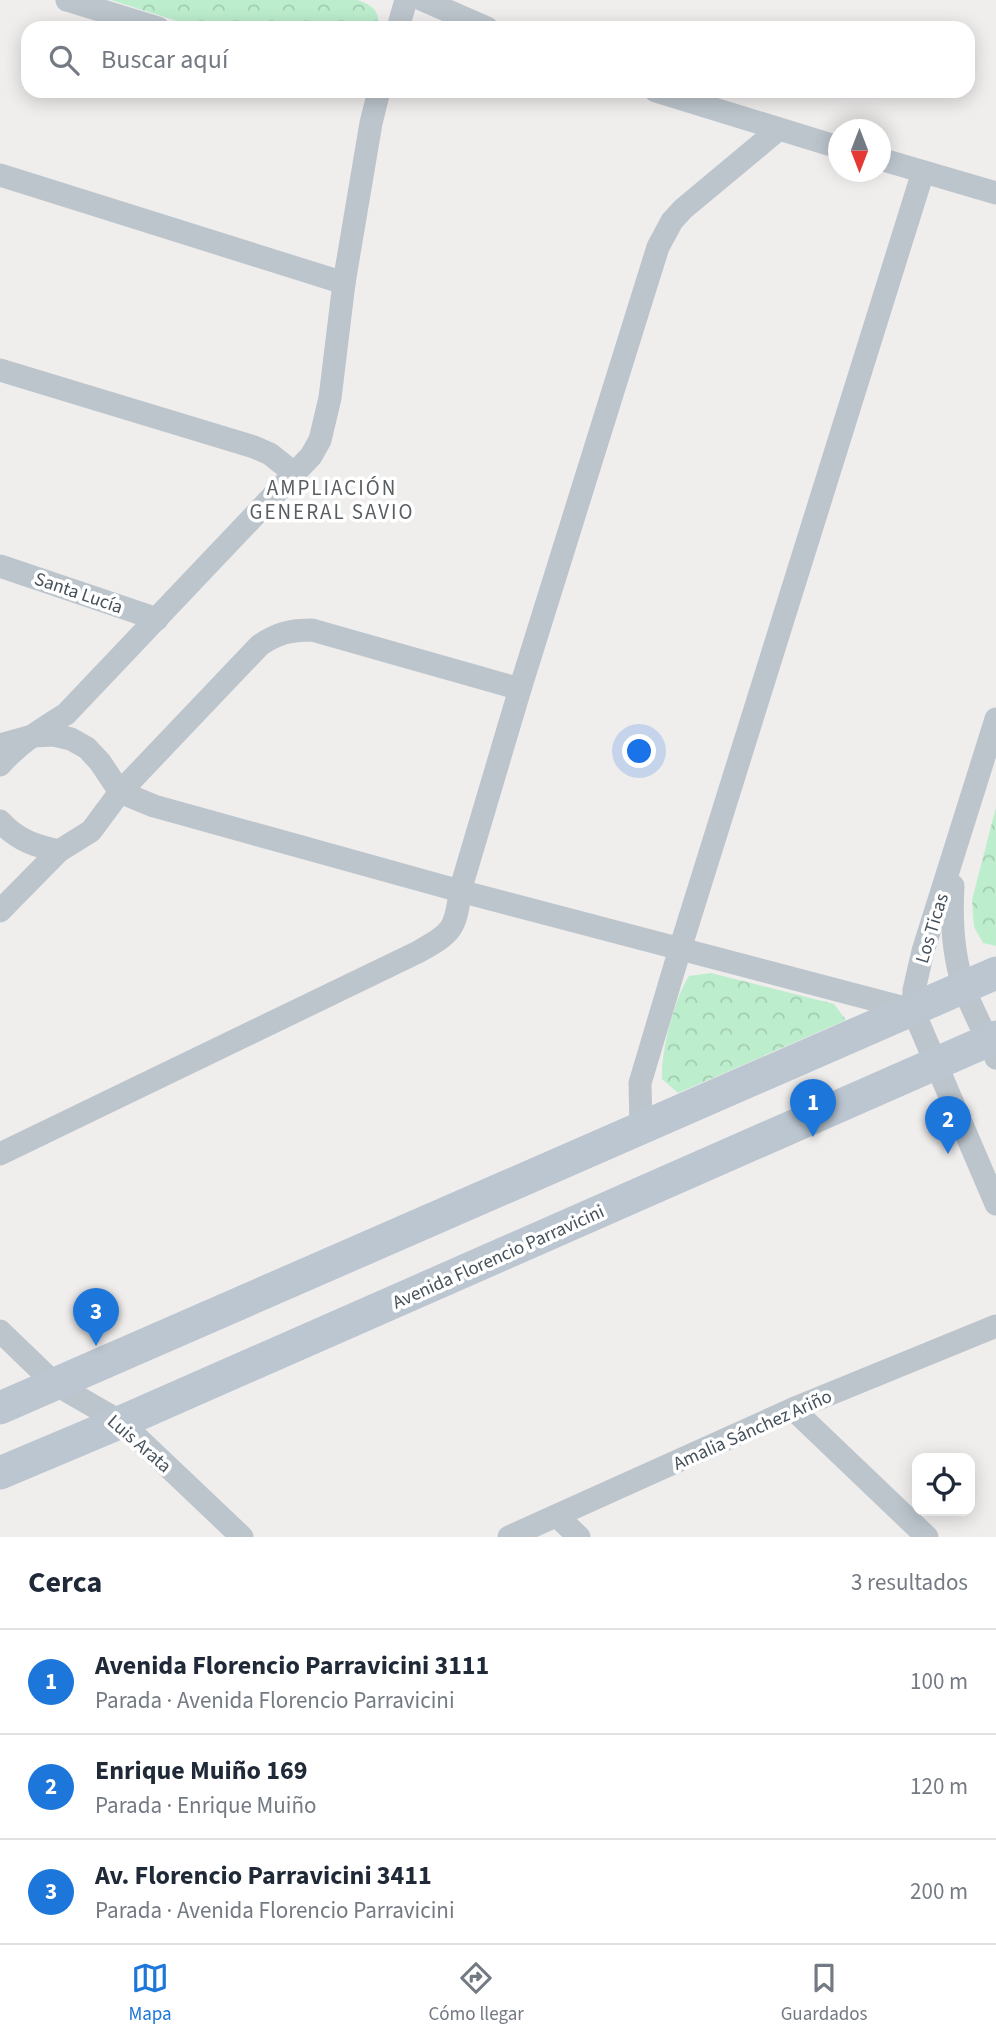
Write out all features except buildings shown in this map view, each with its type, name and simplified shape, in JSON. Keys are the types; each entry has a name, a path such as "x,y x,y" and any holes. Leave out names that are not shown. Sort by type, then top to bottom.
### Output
{"main road":[{"path":"0,1408 996,973"},
{"name":"Avenida Florencio Parravicini","path":"0,1473 935,1063 993,1045"}],"street":[{"path":"67,0 135,21"},
{"path":"400,21 406,0"},
{"path":"423,0 470,21"},
{"path":"0,765 32,736 66,713 295,474 311,456 320,440 336,360 344,283 372,98"},
{"path":"679,98 828,143"},
{"path":"0,1154 442,939 454,924 460,891 520,689 664,233 682,209 779,129"},
{"path":"891,162 996,193"},
{"path":"641,1127 640,1083 923,172"},
{"path":"0,175 344,283"},
{"path":"0,370 254,447 270,454 295,474"},
{"name":"Santa Lucía","path":"0,566 157,619"},
{"path":"0,911 59,851 91,831 120,792 260,645 278,633 312,630 520,689"},
{"name":"Los Ticas","path":"913,1010 914,990 923,951 996,719"},
{"path":"0,745 32,736 54,735 71,739 87,748 100,762 120,792 153,806 460,891 913,1010 996,1204"},
{"path":"0,821 25,842 59,851"},
{"name":"Los Ticas","path":"956,848 951,914 956,951 964,988 993,1045"},
{"name":"Amalia Sánchez Ariño","path":"509,1537 793,1409 996,1326"},
{"name":"Luis Arata","path":"0,1331 55,1384 121,1422 242,1537"},
{"path":"793,1409 927,1537"},
{"path":"556,1516 579,1537"}],"green space":[{"path":"111,0 357,0 367,4 378,17 378,21 177,21"},
{"path":"996,807 996,946 983,943 974,927 972,900"},
{"path":"711,973 834,1004 846,1020 678,1093 662,1079 663,1055 670,1026 689,976"}],"place":[{"name":"Avenida Florencio Parravicini 3111","path":"813,1137"},
{"name":"Enrique Muiño 169","path":"948,1154"},
{"name":"Av. Florencio Parravicini 3411","path":"96,1346"}],"district":[{"name":"AMPLIACIÓN GENERAL SAVIO","path":"332,500"}]}
